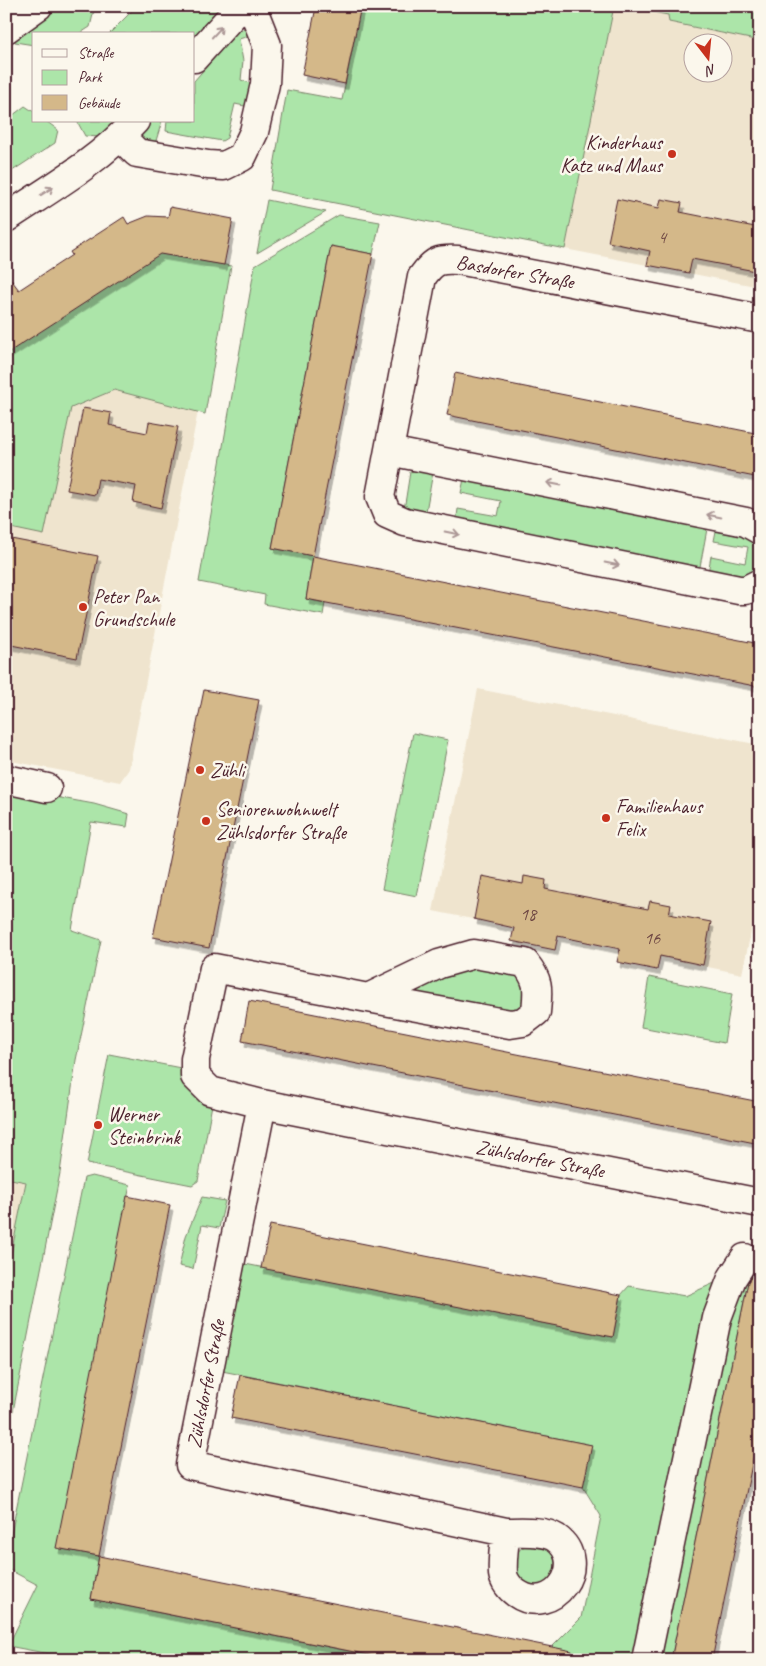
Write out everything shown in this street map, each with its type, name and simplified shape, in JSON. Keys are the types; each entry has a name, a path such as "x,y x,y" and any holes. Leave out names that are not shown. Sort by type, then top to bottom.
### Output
{"street":[{"path":"6,29 38,6"},
{"path":"6,218 66,178 128,129 137,152 208,165 224,166 242,157 254,132 265,84 267,46 256,17 242,6 195,57"},
{"name":"Basdorfer Straße","path":"760,319 458,260 440,259 429,267 422,277 380,497 387,514 397,520 739,590 746,590 760,583"},
{"path":"390,451 746,522 760,530"},
{"path":"6,779 47,788"},
{"name":"Zühlsdorfer Straße","path":"368,998 439,964 474,954 525,964 535,975 538,985 536,1012 523,1022 510,1024 368,998 214,968 195,1060 195,1076 210,1091 262,1104 760,1203"},
{"name":"Zühlsdorfer Straße","path":"262,1104 190,1464 506,1532"},
{"path":"646,1660 717,1318 732,1278 745,1258"}],"shaded area":[{"name":"Kinderhaus Katz und Maus","path":"614,6 668,15 669,22 717,32 684,32 684,82 734,82 734,36 760,41 760,287 565,249"},
{"name":"Peter Pan Grundschule","path":"114,390 198,411 129,769 120,782 6,760 6,527 44,534 71,408"},
{"name":"Familienhaus Felix","path":"478,689 760,745 760,890 742,974 433,911"},
{"path":"6,1178 26,1182 6,1278"}],"green space":[{"path":"62,6 95,6 90,27 82,32 32,32 32,45 15,42 9,32 41,11 51,13"},
{"path":"137,6 224,6 195,40 195,32 111,32"},
{"path":"372,6 614,6 565,249 270,190 287,90 342,100 358,21 357,12 362,8 365,11"},
{"path":"621,6 760,6 760,41 734,36 734,32 717,32 669,22 668,15"},
{"path":"248,23 255,34 239,39 243,61 241,80 259,86 254,108 235,104 227,138 222,141 166,131 167,122 195,122 195,80 240,28 242,30"},
{"path":"25,106 32,111 32,122 47,122 58,130 55,143 6,175 10,140 8,119"},
{"path":"78,122 115,122 100,137 85,136"},
{"path":"148,122 162,122 155,144 141,141 140,136"},
{"path":"267,200 326,212 257,253"},
{"path":"339,215 380,222 373,254 331,246 272,548 313,556 306,599 325,603 323,615 264,604 265,595 199,582 255,265"},
{"path":"156,251 162,254 231,266 205,414 114,390 71,408 44,535 6,527 6,351"},
{"path":"417,470 433,472 425,517 404,510 410,472"},
{"path":"464,479 707,529 699,572 456,524 458,509 498,516 501,501 461,493"},
{"path":"716,531 746,537 755,543 758,559 752,574 741,578 708,573 711,556 745,563 748,547 714,541"},
{"path":"413,733 448,740 417,896 382,889"},
{"path":"6,788 94,804 129,814 127,827 91,822 72,930 101,940 76,1060 60,1173 6,1447 6,1278 26,1182 6,1178"},
{"path":"457,965 521,974 525,993 522,1003 507,1015 405,999 401,988"},
{"path":"649,977 732,994 724,1043 641,1027"},
{"path":"109,1054 186,1069 213,1099 198,1181 192,1185 87,1164"},
{"path":"92,1176 130,1185 57,1548 99,1556 91,1599 394,1660 49,1660 50,1654 8,1646 38,1585 6,1568 6,1559 84,1178"},
{"path":"202,1197 225,1201 219,1228 202,1225 193,1269 179,1266 186,1236"},
{"path":"760,1263 760,1289 747,1287 671,1660 549,1660 552,1647 581,1618 601,1516 583,1487 591,1445 222,1371 245,1264 613,1337 621,1295 629,1286 685,1296"},
{"path":"534,1544 549,1550 555,1565 549,1580 534,1586 519,1580 513,1565 519,1550"}],"building":[{"path":"322,6 361,6 345,84 302,75 315,12 319,12"},
{"path":"617,199 659,208 661,199 682,203 680,212 760,228 760,272 692,259 689,273 647,265 650,251 608,242"},
{"path":"170,207 233,219 224,265 160,254 6,354 6,273 19,290 72,255 70,252 124,217 128,224 148,216 168,217"},
{"path":"331,246 373,254 313,556 272,548"},
{"path":"455,373 760,434 760,478 447,415"},
{"path":"83,408 111,413 109,425 147,433 149,422 178,427 161,508 133,502 136,486 98,479 95,495 67,490"},
{"path":"6,538 98,556 77,658 6,644"},
{"path":"313,556 760,644 760,687 306,599"},
{"name":"Seniorenwohnwelt Zühlsdorfer Straße","path":"204,690 259,700 209,948 153,937"},
{"path":"482,876 523,884 524,876 546,880 545,889 648,909 650,901 671,905 669,914 711,922 703,965 660,956 657,970 617,962 620,949 558,936 555,950 511,941 514,928 474,919"},
{"path":"249,1001 760,1102 760,1144 242,1041"},
{"path":"127,1196 170,1205 99,1556 56,1548"},
{"path":"270,1225 621,1295 613,1337 261,1268"},
{"path":"757,1269 760,1269 760,1425 712,1660 671,1660 748,1282"},
{"path":"240,1375 592,1445 583,1487 231,1418"},
{"path":"99,1556 572,1651 571,1660 394,1660 91,1599"}],"place":[{"name":"Kinderhaus Katz und Maus","path":"672,154"},
{"name":"Peter Pan Grundschule","path":"83,607"},
{"name":"Zühli","path":"200,770"},
{"name":"Familienhaus Felix","path":"606,818"},
{"name":"Seniorenwohnwelt Zühlsdorfer Straße","path":"206,821"},
{"name":"Werner Steinbrink","path":"98,1125"}]}
